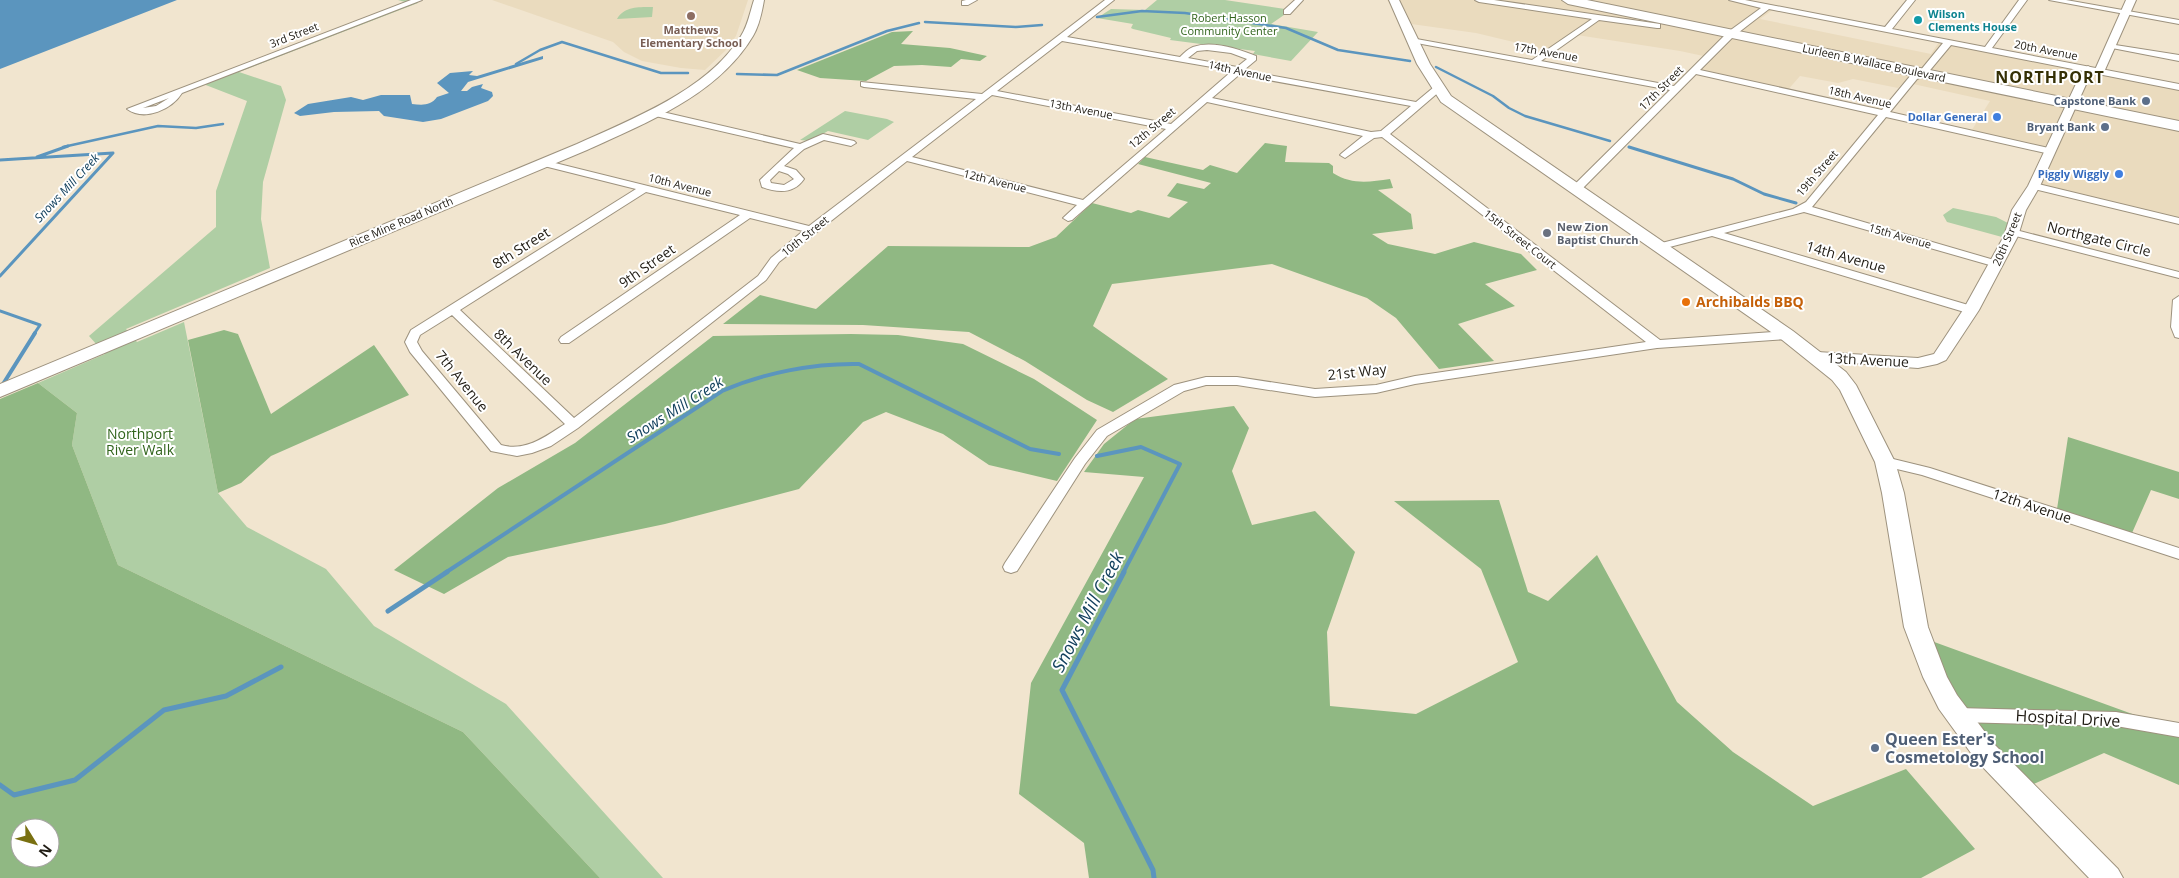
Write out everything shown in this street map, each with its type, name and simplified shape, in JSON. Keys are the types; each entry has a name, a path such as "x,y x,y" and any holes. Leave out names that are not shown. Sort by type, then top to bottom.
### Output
{"highway":[{"name":"Lurleen B Wallace Boulevard","path":"1568,0 2179,126"}],"main road":[{"name":"Rice Mine Road North","path":"0,391 543,163 654,113 689,92 734,55 748,36 759,0"},
{"path":"1394,0 1411,40 1437,88 1446,99 1787,335 1835,372 1848,389 1885,462 1893,493 1916,627 1935,677 1956,715 1985,752 2108,878"}],"street":[{"name":"3rd Street","path":"179,91 418,0"},
{"path":"965,3 973,0"},
{"name":"10th Street","path":"496,448 507,453 525,451 542,445 573,425 762,278 775,260 811,230 1110,0"},
{"path":"1287,12 1299,0"},
{"path":"1479,0 1657,26"},
{"name":"20th Avenue","path":"1733,0 2179,87"},
{"path":"1887,30 1912,0"},
{"path":"1987,50 2023,0"},
{"path":"2053,0 2179,22"},
{"name":"20th Street","path":"1918,363 1931,362 1940,357 1971,310 1997,264 2012,232 2019,210 2034,186 2073,104 2094,70 2112,46 2131,0"},
{"name":"17th Street","path":"1576,190 1731,34 1767,7"},
{"path":"1620,20 1632,13"},
{"path":"1534,62 1595,21 1596,17"},
{"name":"14th Avenue","path":"1060,38 1419,104"},
{"name":"17th Avenue","path":"1411,40 1677,89"},
{"name":"19th Street","path":"1658,247 1803,208 1810,204 1914,77 1923,73 1948,42"},
{"path":"2112,46 2179,58"},
{"name":"12th Street","path":"1068,218 1083,203 1253,58 1239,52 1202,48 1194,49 1182,59"},
{"name":"18th Avenue","path":"1695,71 2050,151"},
{"name":"13th Avenue","path":"864,84 986,95 1172,127"},
{"path":"1206,99 1371,135 1384,134 1437,88"},
{"path":"654,113 801,147"},
{"name":"15th Street Court","path":"1384,134 1657,344"},
{"path":"1345,155 1371,135"},
{"path":"779,168 788,157 801,147 823,137 851,143"},
{"name":"12th Avenue","path":"906,158 1083,203"},
{"name":"10th Avenue","path":"543,163 747,216 811,230"},
{"path":"2034,186 2179,221"},
{"name":"8th Street","path":"415,333 643,189"},
{"name":"15th Avenue","path":"1803,208 1997,264"},
{"name":"9th Street","path":"564,340 747,216"},
{"name":"Northgate Circle","path":"2012,232 2179,275"},
{"name":"14th Avenue","path":"1712,233 1971,310"},
{"path":"2179,300 2177,327 2179,334"},
{"name":"8th Avenue","path":"453,309 573,425"},
{"name":"7th Avenue","path":"415,333 411,342 416,352 496,448"},
{"name":"21st Way","path":"1011,566 1080,461 1102,433 1130,414 1179,388 1206,380 1237,381 1315,392 1376,388 1415,380 1657,344 1787,335"},
{"name":"13th Avenue","path":"1817,357 1918,363"},
{"name":"12th Avenue","path":"1885,462 1925,471 2179,554"},
{"name":"Hospital Drive","path":"1956,715 2116,719 2179,730"}],"shaded area":[{"path":"492,0 748,0 736,36 725,51 705,70 642,61 624,52 613,42"},
{"path":"1387,0 1727,0 1774,9 1760,19 1931,54 1941,39 2179,86 2179,221 2034,186 2050,152 1970,133 1990,101 1904,82 1898,88 1853,79 1838,83 1800,76 1786,92 1695,71 1708,57 1680,51 1577,35 1547,50 1476,33 1404,23"}],"green space":[{"name":"Northport River Walk","path":"398,0 417,0 418,3 239,72 281,86 286,100 263,182 261,219 270,268 126,329 137,342 184,322 218,493 247,527 326,569 374,626 506,704 663,878 600,878 463,732 118,565 72,445 77,413 38,383 105,354 89,336 216,227 216,191 247,101 198,82 405,2"},
{"name":"Robert Hasson Community Center","path":"1157,0 1225,0 1285,9 1284,15 1271,24 1318,32 1291,61 1253,54 1255,51 1170,40 1171,38 1133,29 1131,28 1133,24 1097,18 1111,9 1145,10"},
{"path":"653,7 652,17 617,19 628,9"},
{"path":"913,31 901,44 950,48 987,56 980,61 961,59 951,67 894,66 866,81 820,78 797,70 892,32"},
{"path":"845,111 894,122 868,140 828,131 810,141 800,140"},
{"path":"1265,143 1287,146 1285,162 1329,163 1333,166 1333,173 1354,181 1368,182 1390,179 1393,188 1378,190 1411,214 1413,229 1372,234 1388,244 1435,254 1474,242 1521,254 1537,270 1485,284 1515,306 1458,324 1494,361 1439,369 1396,318 1367,298 1272,264 1112,284 1093,326 1168,379 1113,412 1087,400 1025,361 969,332 863,325 723,324 760,295 816,309 888,246 1029,247 1056,237 1092,203 1131,213 1138,210 1169,218 1188,202 1167,196 1177,183 1204,189 1211,183 1138,164 1145,157 1203,170 1210,165 1237,173"},
{"path":"1953,208 1996,217 2010,224 2002,237 1947,222 1943,215"},
{"path":"224,330 238,334 271,414 374,345 409,395 271,456 241,483 218,493 188,340"},
{"path":"898,335 963,344 1034,379 1097,420 1057,481 989,465 943,434 886,412 863,422 799,489 665,524 508,557 444,594 394,570 498,488 575,443 713,336"},
{"path":"38,383 77,413 72,445 118,565 463,732 600,878 0,878 0,399"},
{"path":"1234,406 1249,428 1232,471 1252,525 1315,511 1355,552 1327,632 1330,706 1416,714 1518,662 1481,569 1394,501 1499,500 1528,592 1548,601 1597,555 1677,702 1733,752 1813,806 1906,769 1975,849 1921,878 1089,878 1084,843 1019,794 1031,683 1144,477 1084,472 1104,444 1135,419"},
{"path":"2068,437 2179,472 2179,499 2151,490 2132,533 2057,509"},
{"path":"1926,639 2179,731 2179,785 2104,753 2029,786 1934,687"}],"water":[{"path":"0,0 177,0 0,69"},
{"path":"543,56 543,59 468,82 461,91 467,91 472,87 483,84 481,88 492,92 493,96 488,101 441,119 423,122 384,116 379,111 334,112 300,116 294,113 308,104 351,97 363,100 381,95 410,95 412,104 426,104 432,102 437,97 449,93 437,83 450,73 473,71 469,75 477,76"}],"waterway":[{"path":"1097,17 1142,11 1185,13 1286,28 1338,50 1410,61"},
{"path":"925,22 1016,27 1042,25"},
{"path":"737,74 777,75 887,31 919,23"},
{"path":"516,64 540,50 562,42 661,73 688,73"},
{"path":"1436,67 1493,96 1509,108 1525,116 1610,141"},
{"path":"63,147 158,126 196,128 223,124"},
{"path":"37,157 68,146"},
{"path":"1629,147 1733,179 1764,194 1796,203"},
{"name":"Snows Mill Creek","path":"0,160 113,153 0,276"},
{"name":"Snows Mill Creek","path":"0,311 40,325 34,334"},
{"name":"Snows Mill Creek","path":"0,389 35,333"},
{"name":"Snows Mill Creek","path":"445,573 722,391 754,379 789,370 824,365 859,364 1030,449 1059,454"},
{"name":"Snows Mill Creek","path":"1097,456 1141,447 1180,464 1123,573"},
{"name":"Snows Mill Creek","path":"388,611 447,572"},
{"name":"Snows Mill Creek","path":"1124,572 1062,690 1153,870 1154,878"},
{"name":"Snows Mill Creek","path":"0,785 14,795 75,780 164,710 226,696 281,667"}],"place":[{"name":"Matthews Elementary School","path":"691,16"},
{"name":"Wilson Clements House","path":"1918,20"},
{"name":"Capstone Bank","path":"2146,101"},
{"name":"Dollar General","path":"1997,117"},
{"name":"Bryant Bank","path":"2105,127"},
{"name":"Piggly Wiggly","path":"2119,174"},
{"name":"New Zion Baptist Church","path":"1547,233"},
{"name":"Archibalds BBQ","path":"1686,302"},
{"name":"Queen Ester's Cosmetology School","path":"1875,748"}],"district":[{"name":"NORTHPORT","path":"2050,77"}]}
